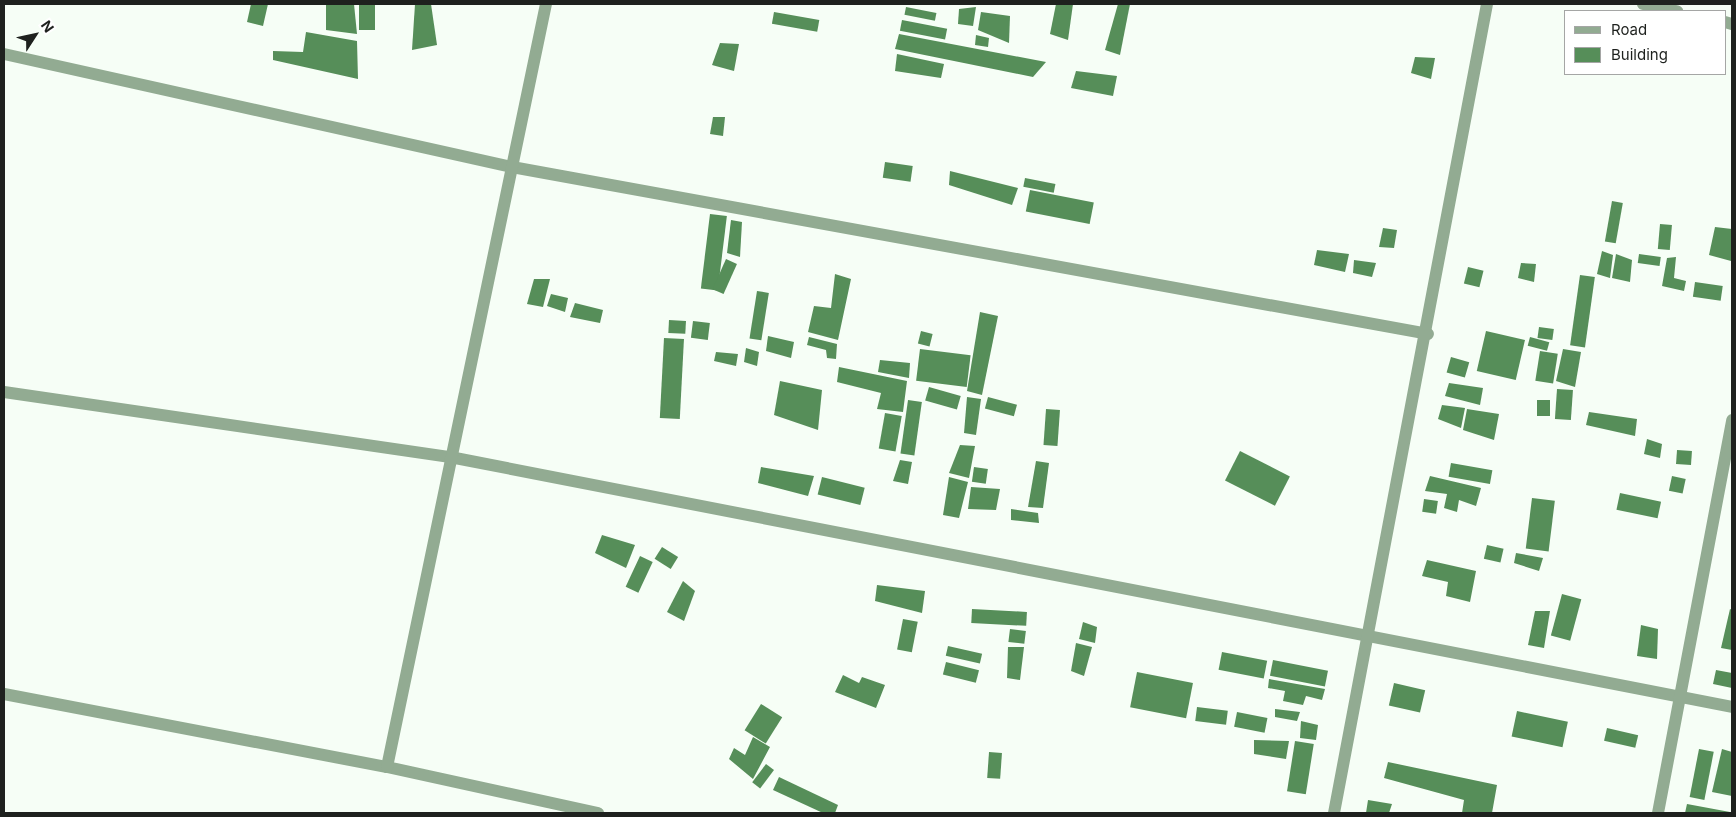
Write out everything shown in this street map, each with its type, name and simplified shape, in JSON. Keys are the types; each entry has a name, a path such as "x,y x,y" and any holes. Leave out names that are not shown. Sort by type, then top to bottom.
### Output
{"street":[{"path":"386,767 546,4"},
{"path":"1334,813 1428,334 1487,4"},
{"path":"1643,4 1671,10"},
{"path":"4,54 512,167 1428,334"},
{"path":"4,392 450,456 1732,706"},
{"path":"1658,813 1732,420"},
{"path":"4,694 386,767 598,813"}],"building":[{"path":"251,4 268,4 263,26 247,22"},
{"path":"326,4 354,4 357,34 326,30"},
{"path":"359,4 375,4 375,30 359,30"},
{"path":"415,4 431,4 437,45 412,50"},
{"path":"1056,4 1073,4 1068,40 1050,34"},
{"path":"1118,4 1130,4 1120,55 1105,50"},
{"path":"906,7 936,13 935,21 904,15"},
{"path":"976,7 973,26 958,24 959,9"},
{"path":"774,12 819,20 817,32 772,24"},
{"path":"981,12 1010,16 1009,43 978,30"},
{"path":"902,20 947,29 945,40 900,31"},
{"path":"306,32 357,41 358,79 273,60 273,51 303,52"},
{"path":"899,34 1046,62 1033,77 895,49"},
{"path":"976,35 989,38 988,47 975,45"},
{"path":"720,43 739,44 734,71 712,65"},
{"path":"897,54 944,64 941,78 895,71"},
{"path":"1415,57 1435,58 1431,79 1411,73"},
{"path":"1076,71 1117,76 1113,96 1071,88"},
{"path":"713,117 725,117 723,136 710,134"},
{"path":"885,162 913,166 911,182 883,178"},
{"path":"950,171 1018,188 1012,205 949,185"},
{"path":"1025,178 1055,184 1054,193 1023,187"},
{"path":"1030,190 1094,202 1090,224 1026,212"},
{"path":"1612,201 1623,203 1616,243 1605,241"},
{"path":"710,214 727,216 718,291 701,288"},
{"path":"731,220 742,222 740,257 727,253"},
{"path":"1660,224 1672,225 1670,250 1658,249"},
{"path":"1715,227 1732,229 1731,261 1709,255"},
{"path":"1383,228 1397,230 1394,248 1379,247"},
{"path":"1317,250 1349,254 1345,272 1314,265"},
{"path":"1602,251 1613,255 1610,278 1597,274"},
{"path":"1616,254 1632,260 1630,282 1612,278"},
{"path":"1639,254 1661,257 1660,266 1638,263"},
{"path":"1676,257 1674,278 1686,281 1684,291 1662,286 1667,258"},
{"path":"726,259 737,264 724,294 713,289"},
{"path":"1354,260 1376,263 1372,277 1353,273"},
{"path":"1521,263 1536,264 1534,282 1518,278"},
{"path":"1468,267 1484,271 1479,287 1464,283"},
{"path":"835,274 851,279 838,340 808,332 814,306 831,308"},
{"path":"1580,275 1595,277 1585,347 1570,345"},
{"path":"534,279 550,279 543,307 527,304"},
{"path":"1695,282 1723,286 1721,301 1693,297"},
{"path":"757,291 769,293 761,340 749,338"},
{"path":"551,294 568,298 565,312 547,306"},
{"path":"575,303 603,310 600,323 570,317"},
{"path":"980,312 998,316 982,395 967,391"},
{"path":"669,320 686,321 685,334 668,333"},
{"path":"693,321 710,323 708,340 691,338"},
{"path":"1539,327 1554,329 1552,340 1537,338"},
{"path":"921,331 933,334 929,347 918,344"},
{"path":"1486,331 1525,340 1516,380 1477,371"},
{"path":"768,336 794,342 791,358 766,351"},
{"path":"809,337 837,344 836,359 827,358 826,350 807,345"},
{"path":"1530,337 1549,342 1547,351 1528,346"},
{"path":"664,338 684,339 680,419 660,418"},
{"path":"746,348 759,352 757,366 744,362"},
{"path":"920,349 971,355 967,387 916,381"},
{"path":"1563,349 1581,352 1575,387 1556,381"},
{"path":"1540,351 1558,354 1553,383 1535,381"},
{"path":"716,352 738,354 736,366 714,361"},
{"path":"1451,357 1469,362 1465,378 1447,372"},
{"path":"880,360 910,363 909,378 878,372"},
{"path":"839,367 907,381 903,412 877,409 881,393 837,382"},
{"path":"780,381 822,390 818,430 774,415"},
{"path":"1449,383 1483,388 1480,405 1445,396"},
{"path":"929,387 961,396 957,410 925,400"},
{"path":"1557,389 1573,390 1571,420 1555,419"},
{"path":"967,397 981,399 976,435 964,433"},
{"path":"988,397 1017,405 1014,416 985,409"},
{"path":"908,400 922,402 914,455 900,453"},
{"path":"1537,400 1550,400 1550,416 1537,416"},
{"path":"1442,405 1465,408 1461,428 1438,419"},
{"path":"1046,409 1060,410 1057,446 1043,445"},
{"path":"1467,409 1499,414 1494,440 1463,430"},
{"path":"1589,412 1637,419 1635,436 1586,425"},
{"path":"885,413 902,416 895,451 879,448"},
{"path":"1647,439 1662,444 1660,458 1644,454"},
{"path":"960,445 975,446 969,478 949,473"},
{"path":"1677,450 1692,451 1691,465 1676,464"},
{"path":"1240,451 1290,476 1275,506 1225,480"},
{"path":"900,460 912,462 908,484 893,481"},
{"path":"1036,461 1049,463 1043,508 1028,507"},
{"path":"1451,463 1492,470 1490,484 1449,477"},
{"path":"761,467 814,476 808,496 758,483"},
{"path":"974,467 988,469 986,484 972,482"},
{"path":"1430,476 1481,488 1476,506 1459,500 1457,512 1444,508 1447,494 1425,491"},
{"path":"1672,476 1686,479 1683,494 1669,491"},
{"path":"822,477 865,488 860,505 818,494"},
{"path":"949,477 968,482 959,518 943,515"},
{"path":"971,487 1000,489 996,510 968,509"},
{"path":"1620,493 1661,502 1658,518 1616,510"},
{"path":"1532,498 1555,501 1549,551 1526,549"},
{"path":"1424,499 1438,501 1436,514 1422,512"},
{"path":"1011,509 1038,513 1039,523 1011,520"},
{"path":"602,535 635,545 626,568 595,553"},
{"path":"1487,545 1504,549 1500,562 1484,559"},
{"path":"662,547 678,557 671,569 655,559"},
{"path":"1516,553 1543,558 1539,571 1514,563"},
{"path":"640,556 653,562 638,593 626,587"},
{"path":"1427,560 1476,571 1470,602 1446,596 1448,582 1422,576"},
{"path":"683,581 695,591 684,621 667,612"},
{"path":"877,585 925,591 922,613 875,601"},
{"path":"1562,594 1581,599 1570,641 1551,636"},
{"path":"972,609 1027,612 1026,626 971,623"},
{"path":"1730,609 1732,610 1732,650 1721,648"},
{"path":"1535,611 1550,611 1544,648 1528,645"},
{"path":"903,619 918,622 912,652 897,649"},
{"path":"1083,622 1097,627 1095,643 1079,639"},
{"path":"1641,625 1658,629 1657,659 1637,656"},
{"path":"1010,629 1026,631 1024,644 1008,642"},
{"path":"1076,643 1092,647 1084,676 1071,671"},
{"path":"948,646 982,654 980,664 946,656"},
{"path":"1008,647 1024,647 1020,680 1007,678"},
{"path":"1222,652 1267,661 1264,678 1219,670"},
{"path":"1273,660 1328,671 1325,686 1270,676"},
{"path":"946,662 979,670 976,683 943,675"},
{"path":"1716,670 1732,673 1732,688 1713,684"},
{"path":"1137,672 1193,683 1186,718 1130,707"},
{"path":"843,675 859,683 862,677 885,685 876,708 835,692"},
{"path":"1269,679 1325,689 1322,700 1306,696 1303,705 1283,701 1285,691 1268,688"},
{"path":"1394,683 1425,690 1420,713 1389,705"},
{"path":"761,704 782,717 766,744 745,730"},
{"path":"1197,707 1228,711 1226,725 1195,721"},
{"path":"1275,709 1300,712 1297,721 1275,717"},
{"path":"1517,711 1568,722 1562,747 1512,736"},
{"path":"1237,712 1267,718 1265,733 1234,727"},
{"path":"1301,721 1318,725 1316,740 1300,738"},
{"path":"1607,728 1638,735 1635,748 1604,741"},
{"path":"753,737 770,747 753,779 729,759 734,748 745,755"},
{"path":"1254,740 1289,741 1286,759 1254,754"},
{"path":"1295,741 1314,744 1306,794 1287,791"},
{"path":"1699,749 1714,752 1704,800 1690,797"},
{"path":"1722,749 1732,752 1732,796 1712,792"},
{"path":"989,752 1002,753 1000,779 987,778"},
{"path":"1388,762 1497,785 1492,813 1462,813 1464,800 1384,778"},
{"path":"766,764 774,770 760,788 752,782"},
{"path":"779,777 838,805 835,813 823,813 773,790"},
{"path":"1368,800 1392,804 1389,813 1366,813"},
{"path":"1687,804 1730,812 1730,813 1685,813"}]}
